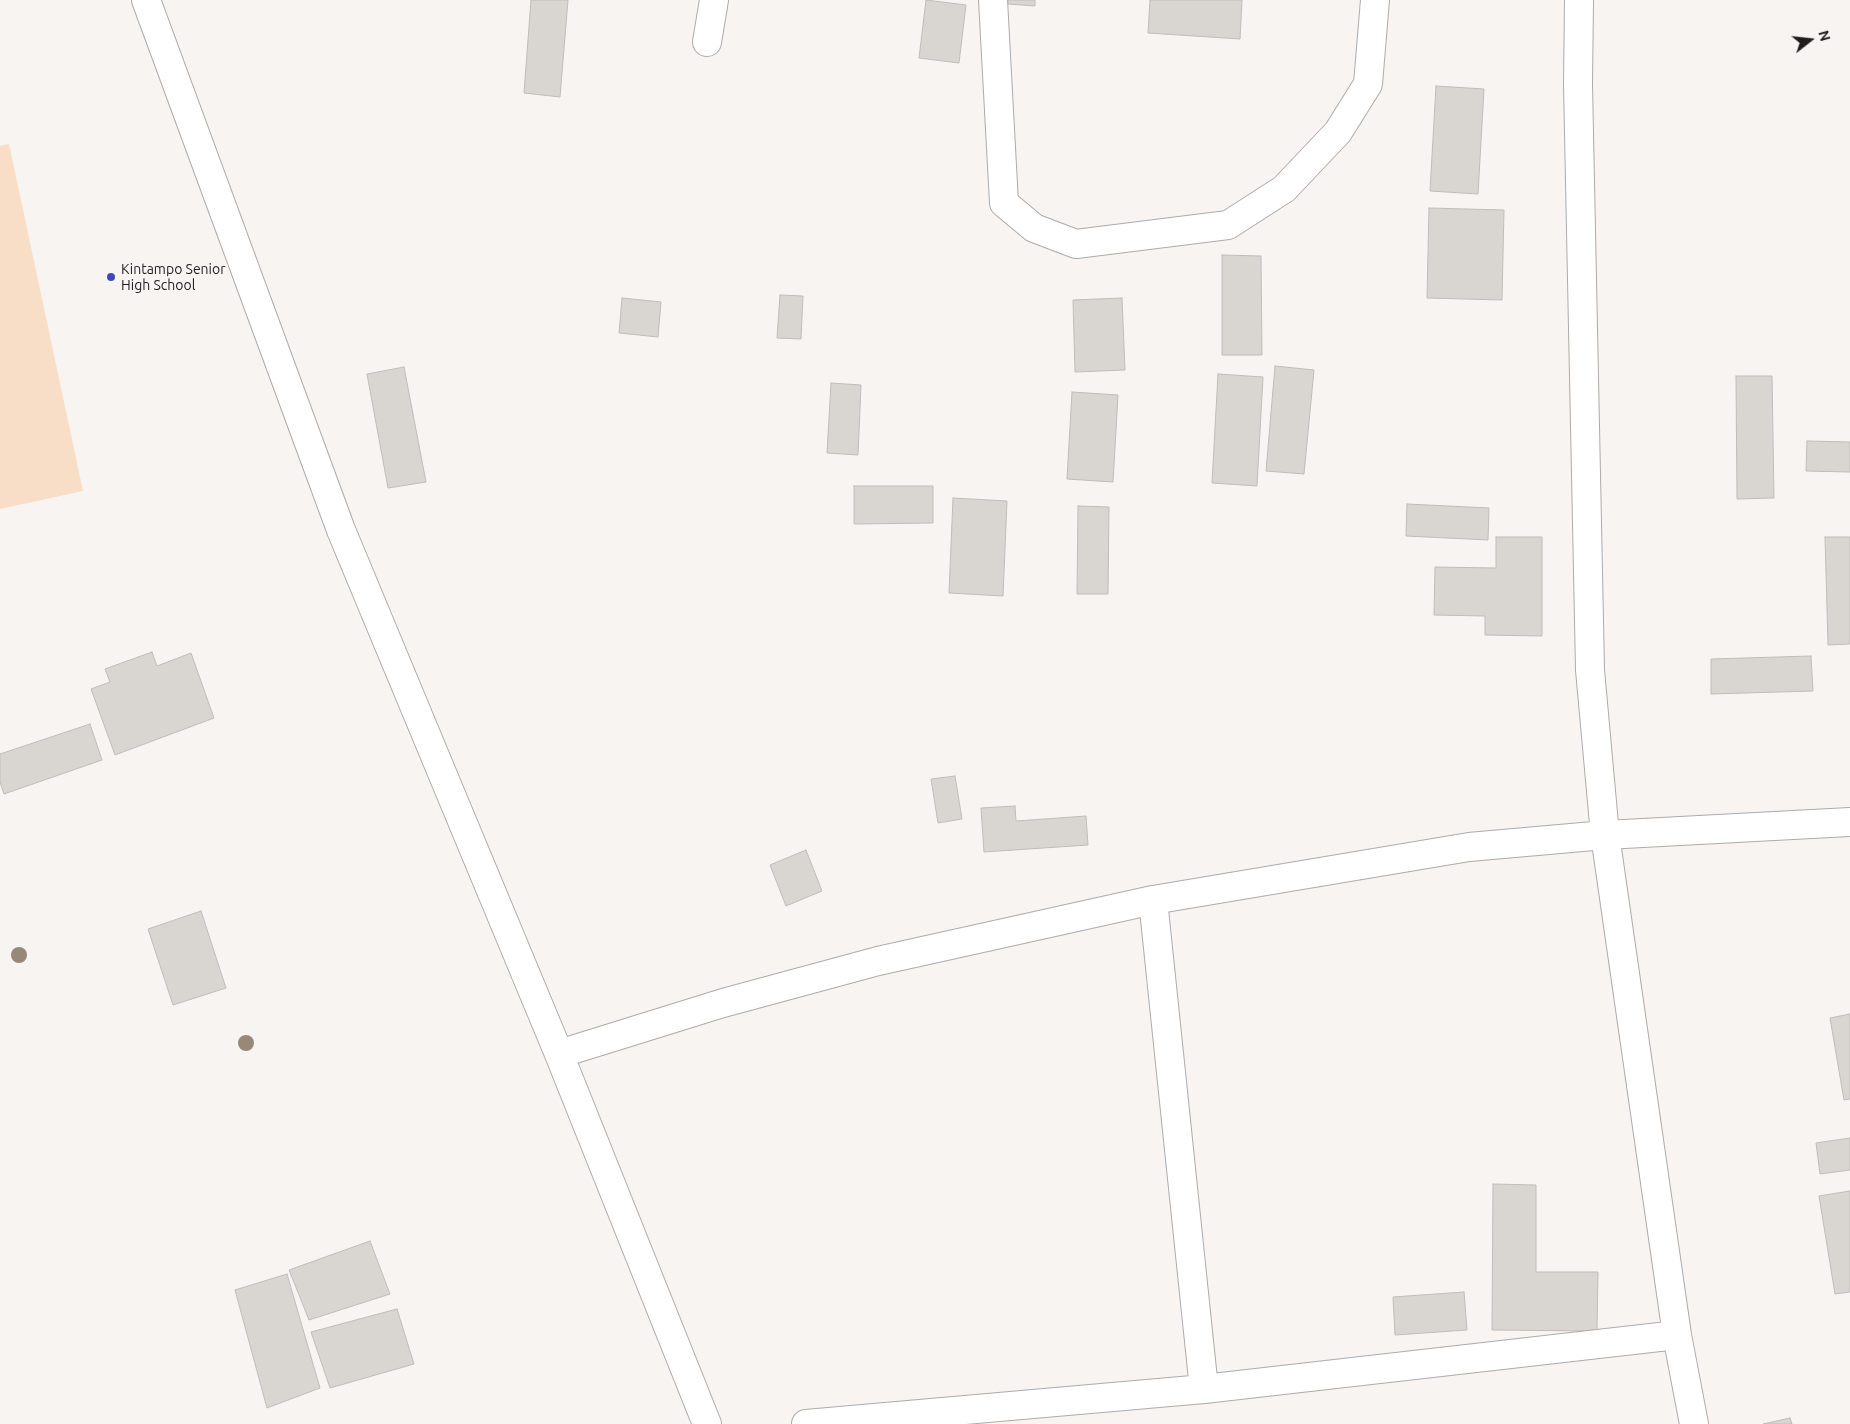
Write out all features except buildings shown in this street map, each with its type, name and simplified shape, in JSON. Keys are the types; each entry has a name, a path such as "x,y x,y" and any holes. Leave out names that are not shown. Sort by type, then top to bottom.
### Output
{"street":[{"path":"146,0 341,530 559,1054 707,1424"},
{"path":"707,42 714,0"},
{"path":"993,0 1004,203 1034,228 1076,244 1228,225 1284,189 1338,132 1368,84 1375,0"},
{"path":"1579,0 1578,94 1590,670 1605,836 1677,1335 1694,1424"},
{"path":"559,1054 723,1003 878,960 1153,900 1469,847 1605,836 1850,822"},
{"path":"1153,900 1204,1389"},
{"path":"806,1424 1204,1389 1677,1335"}],"shaded area":[{"path":"9,144 83,491 0,509 0,146"}],"place":[{"name":"Kintampo Senior High School","path":"111,277"}]}
